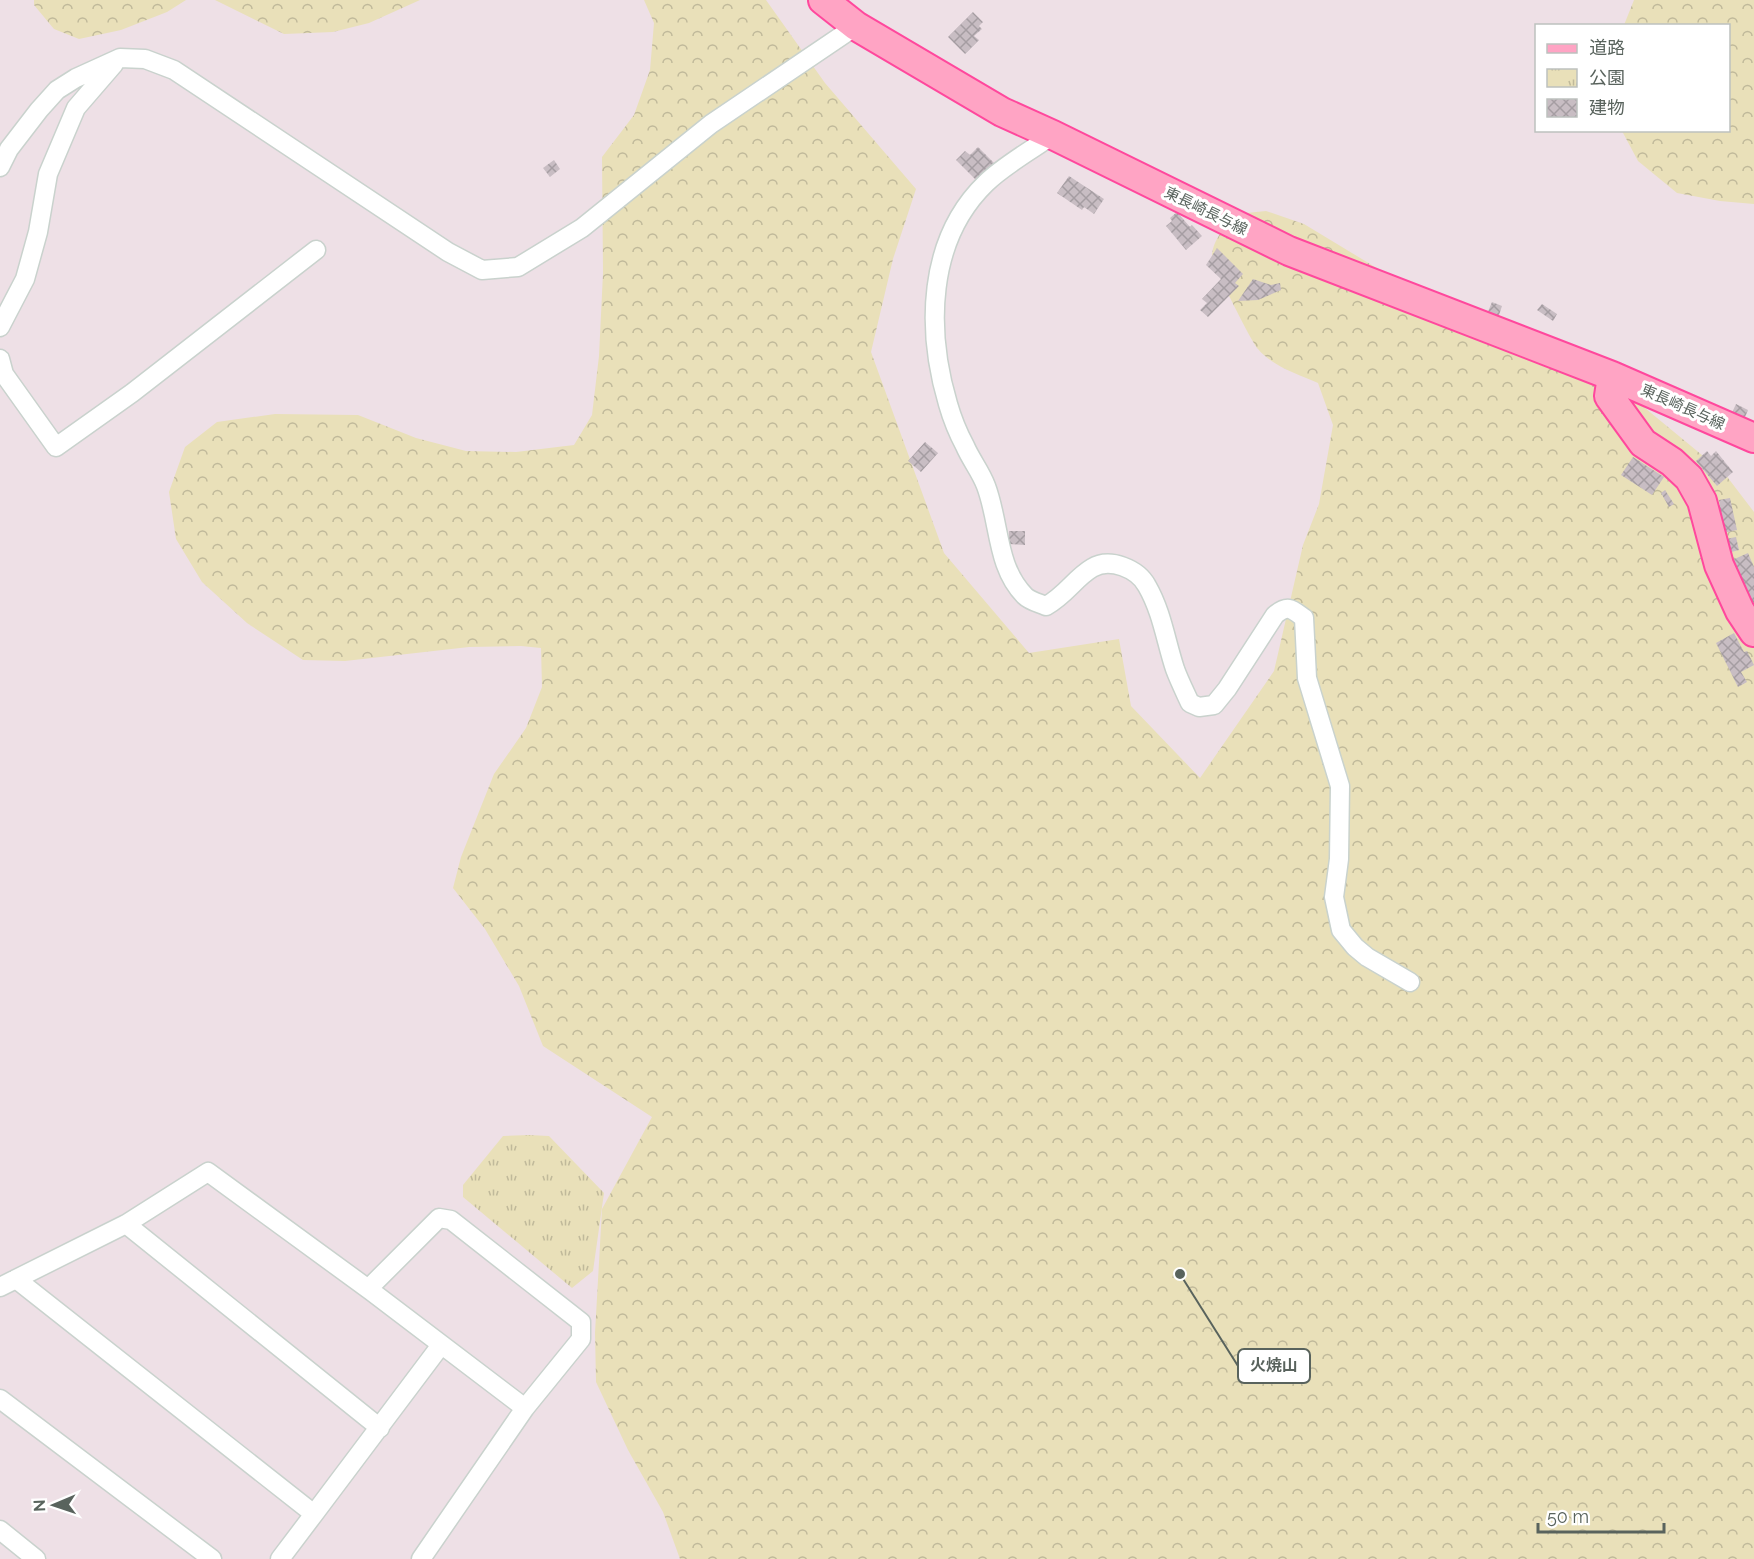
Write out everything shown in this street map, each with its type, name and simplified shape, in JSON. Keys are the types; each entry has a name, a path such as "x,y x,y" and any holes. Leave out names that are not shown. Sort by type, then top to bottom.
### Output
{"main road":[{"name":"東長崎長与線","path":"823,0 856,26 1002,112 1289,251 1612,376 1754,438"},
{"path":"1612,376 1609,396 1643,443 1671,462 1689,478 1702,501 1719,565 1740,611 1754,632"}],"street":[{"path":"0,167 9,149 57,90 76,78 120,58 145,59 174,70 448,252 482,270 518,267 582,228 711,124 856,26"},
{"path":"0,327 25,279 38,232 48,174 76,108 120,58"},
{"path":"1053,135 987,182 961,215 942,256 936,282 936,350 948,405 964,445 986,486 1001,550 1010,575 1026,598 1046,606 1059,598 1093,568 1110,563 1128,568 1147,584 1176,670 1190,703 1199,707 1214,705 1275,615 1282,609 1292,609 1304,618 1307,678 1340,786 1339,859 1334,897 1341,930 1354,947 1367,957 1410,982"},
{"path":"0,359 4,374 56,447 132,393 316,250"},
{"path":"314,1514 8,1283 126,1224 208,1172 525,1408"},
{"path":"368,1289 439,1218 451,1220 581,1322 581,1339 525,1408 421,1559"},
{"path":"126,1224 380,1428"},
{"path":"280,1559 441,1345"},
{"path":"1,1402 212,1559"},
{"path":"0,1530 36,1559"}],"green space":[{"path":"34,0 186,0 167,12 121,30 79,39 54,29 34,5"},
{"path":"215,0 420,0 369,23 333,32 284,34"},
{"path":"644,0 766,0 825,83 916,189 893,259 871,352 944,553 1029,653 1119,639 1131,706 1200,778 1274,671 1303,545 1319,504 1333,425 1318,383 1278,365 1258,349 1219,274 1212,257 1214,245 1228,223 1237,214 1266,211 1304,224 1390,276 1500,316 1628,394 1725,474 1754,512 1754,1559 680,1559 663,1512 628,1450 596,1382 595,1333 602,1209 652,1117 543,1046 519,986 485,929 453,888 461,857 494,774 526,728 542,687 541,648 469,647 345,661 303,660 247,623 202,582 176,539 169,492 185,447 217,422 275,414 358,415 416,438 466,451 516,452 574,445 592,415 599,356 603,273 602,157 634,115 650,70 654,23"},
{"path":"1634,0 1754,0 1754,204 1720,201 1677,193 1638,161 1623,132 1730,132 1730,24 1624,24"},
{"path":"503,1136 549,1136 604,1193 593,1271 572,1288 463,1197 463,1185"}],"building":[{"path":"973,12 983,22 979,26 982,29 974,36 979,40 965,54 948,37"},
{"path":"978,147 998,167 981,185 956,160 965,151 970,155"},
{"path":"554,160 560,169 550,177 543,168"},
{"path":"1069,176 1104,199 1094,214 1084,207 1082,210 1057,193"},
{"path":"1177,212 1190,227 1192,225 1202,236 1186,250 1166,226"},
{"path":"1217,248 1243,274 1235,283 1239,286 1208,317 1200,310 1207,303 1202,299 1221,279 1206,265"},
{"path":"1253,279 1271,285 1280,283 1281,290 1258,300 1238,301"},
{"path":"1492,302 1502,306 1498,318 1487,314"},
{"path":"1542,304 1557,314 1553,321 1537,310"},
{"path":"1736,404 1748,410 1743,422 1730,417"},
{"path":"925,442 938,453 921,472 908,461"},
{"path":"1707,451 1711,456 1716,451 1733,472 1717,486 1696,461"},
{"path":"1633,457 1664,477 1652,495 1621,475"},
{"path":"1665,490 1674,504 1669,507 1661,493"},
{"path":"1730,498 1737,530 1719,534 1713,506 1720,505 1719,500"},
{"path":"1009,531 1025,531 1025,545 1009,544"},
{"path":"1736,537 1739,550 1724,554 1721,540"},
{"path":"1748,553 1754,567 1754,617 1730,561"},
{"path":"1734,633 1754,665 1741,672 1747,682 1738,687 1716,643"}],"place":[{"name":"火焼山","path":"1180,1274"}]}
